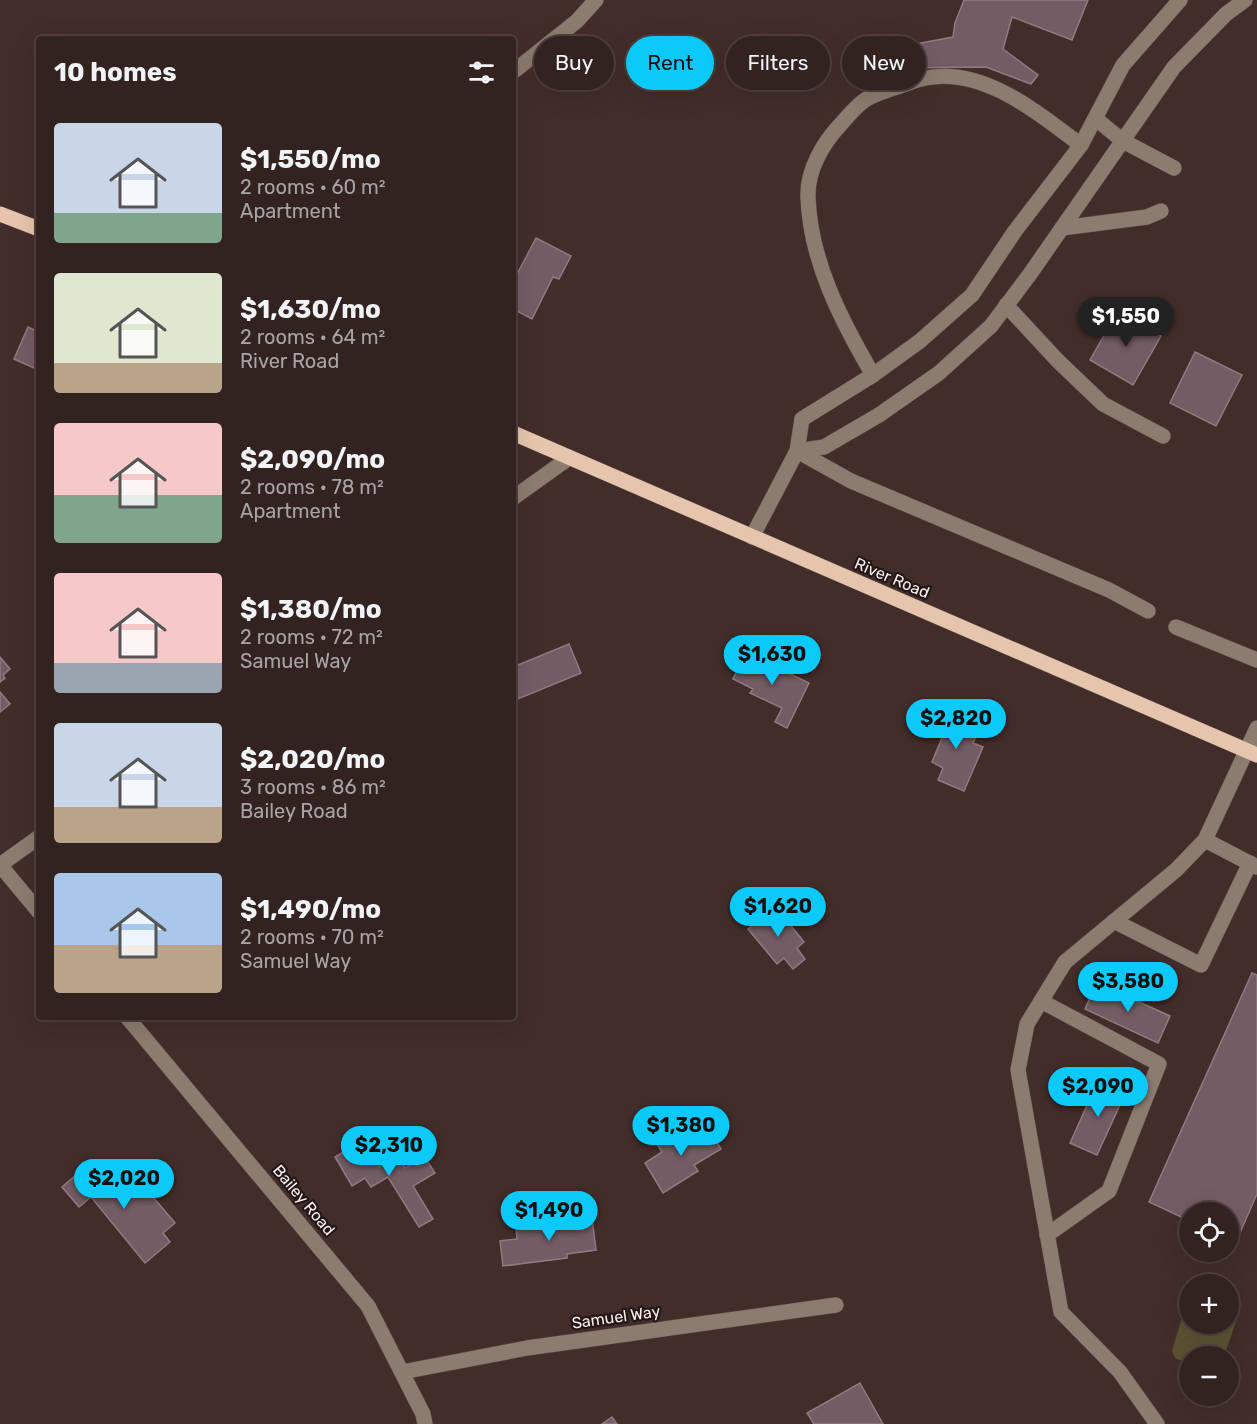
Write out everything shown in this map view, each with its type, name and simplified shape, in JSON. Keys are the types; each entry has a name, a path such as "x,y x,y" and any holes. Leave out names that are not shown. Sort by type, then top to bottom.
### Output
{"main road":[{"path":"0,214 36,228"},
{"name":"River Road","path":"516,435 1251,752"}],"street":[{"path":"516,70 578,21 596,0"},
{"path":"752,537 796,451 802,419 873,375 920,341 972,295 1015,231 1081,145 1123,65 1180,0"},
{"path":"796,451 824,447 879,416 939,373 991,326 1174,67 1226,14 1245,0"},
{"path":"873,375 845,327 815,249 808,196 814,163 833,132 863,98 928,77 963,79 997,89 1081,145"},
{"path":"1095,119 1123,141 1174,168"},
{"path":"1062,228 1147,217 1161,211"},
{"path":"1006,305 1058,362 1103,404 1162,436"},
{"path":"796,451 851,481 1109,590 1148,611"},
{"path":"516,496 569,458"},
{"path":"1176,627 1257,660"},
{"path":"1157,1424 1120,1372 1061,1312 1018,1070 1027,1024 1065,962 1176,870 1205,840 1251,752 1257,728"},
{"path":"36,839 0,865 36,908"},
{"path":"1114,921 1201,964 1254,865 1205,840"},
{"path":"1041,1001 1159,1064 1108,1191 1047,1235"},
{"name":"Bailey Road","path":"130,1020 368,1306 423,1414 425,1424"},
{"name":"Samuel Way","path":"402,1372 527,1348 836,1305"}],"shaded area":[{"path":"1179,1328 1179,1334 1232,1334 1228,1346 1179,1346 1179,1360 1175,1358 1172,1351"}],"building":[{"path":"964,0 1088,0 1072,40 1012,17 1003,49 1038,75 1031,84 986,67 926,68 926,42 953,37 955,23"},
{"path":"536,238 571,256 559,279 553,277 532,319 516,311 516,276"},
{"path":"1118,311 1161,336 1133,385 1090,360"},
{"path":"28,327 36,331 36,369 14,359"},
{"path":"1195,352 1242,375 1216,426 1170,403"},
{"path":"569,644 581,673 516,700 516,666"},
{"path":"746,652 809,683 787,728 775,722 782,708 750,693 753,689 733,679"},
{"path":"0,657 10,669 3,675 5,678 0,682"},
{"path":"0,692 10,704 0,712"},
{"path":"939,711 980,728 973,743 983,747 964,791 938,780 943,768 932,762 944,733 932,728"},
{"path":"776,907 804,942 797,948 805,959 793,969 784,958 777,964 748,929"},
{"path":"1252,973 1257,975 1257,1194 1239,1235 1239,1202 1179,1202 1179,1216 1149,1202"},
{"path":"1097,983 1170,1016 1158,1043 1085,1009"},
{"path":"1098,1081 1125,1094 1097,1155 1070,1143"},
{"path":"706,1125 721,1149 694,1165 698,1171 663,1193 645,1163 662,1152 655,1141 672,1131 678,1142"},
{"path":"363,1140 379,1167 397,1156 405,1168 424,1156 435,1173 413,1186 433,1219 419,1227 388,1177 371,1187 365,1178 352,1186 335,1157"},
{"path":"100,1165 127,1198 143,1185 175,1223 163,1233 170,1242 145,1263 91,1197 79,1207 62,1187 85,1167 90,1172"},
{"path":"592,1218 596,1250 567,1254 567,1258 503,1266 500,1241 517,1239 516,1227"},
{"path":"860,1383 883,1424 814,1424 807,1413"},
{"path":"612,1417 617,1424 602,1424"}]}
